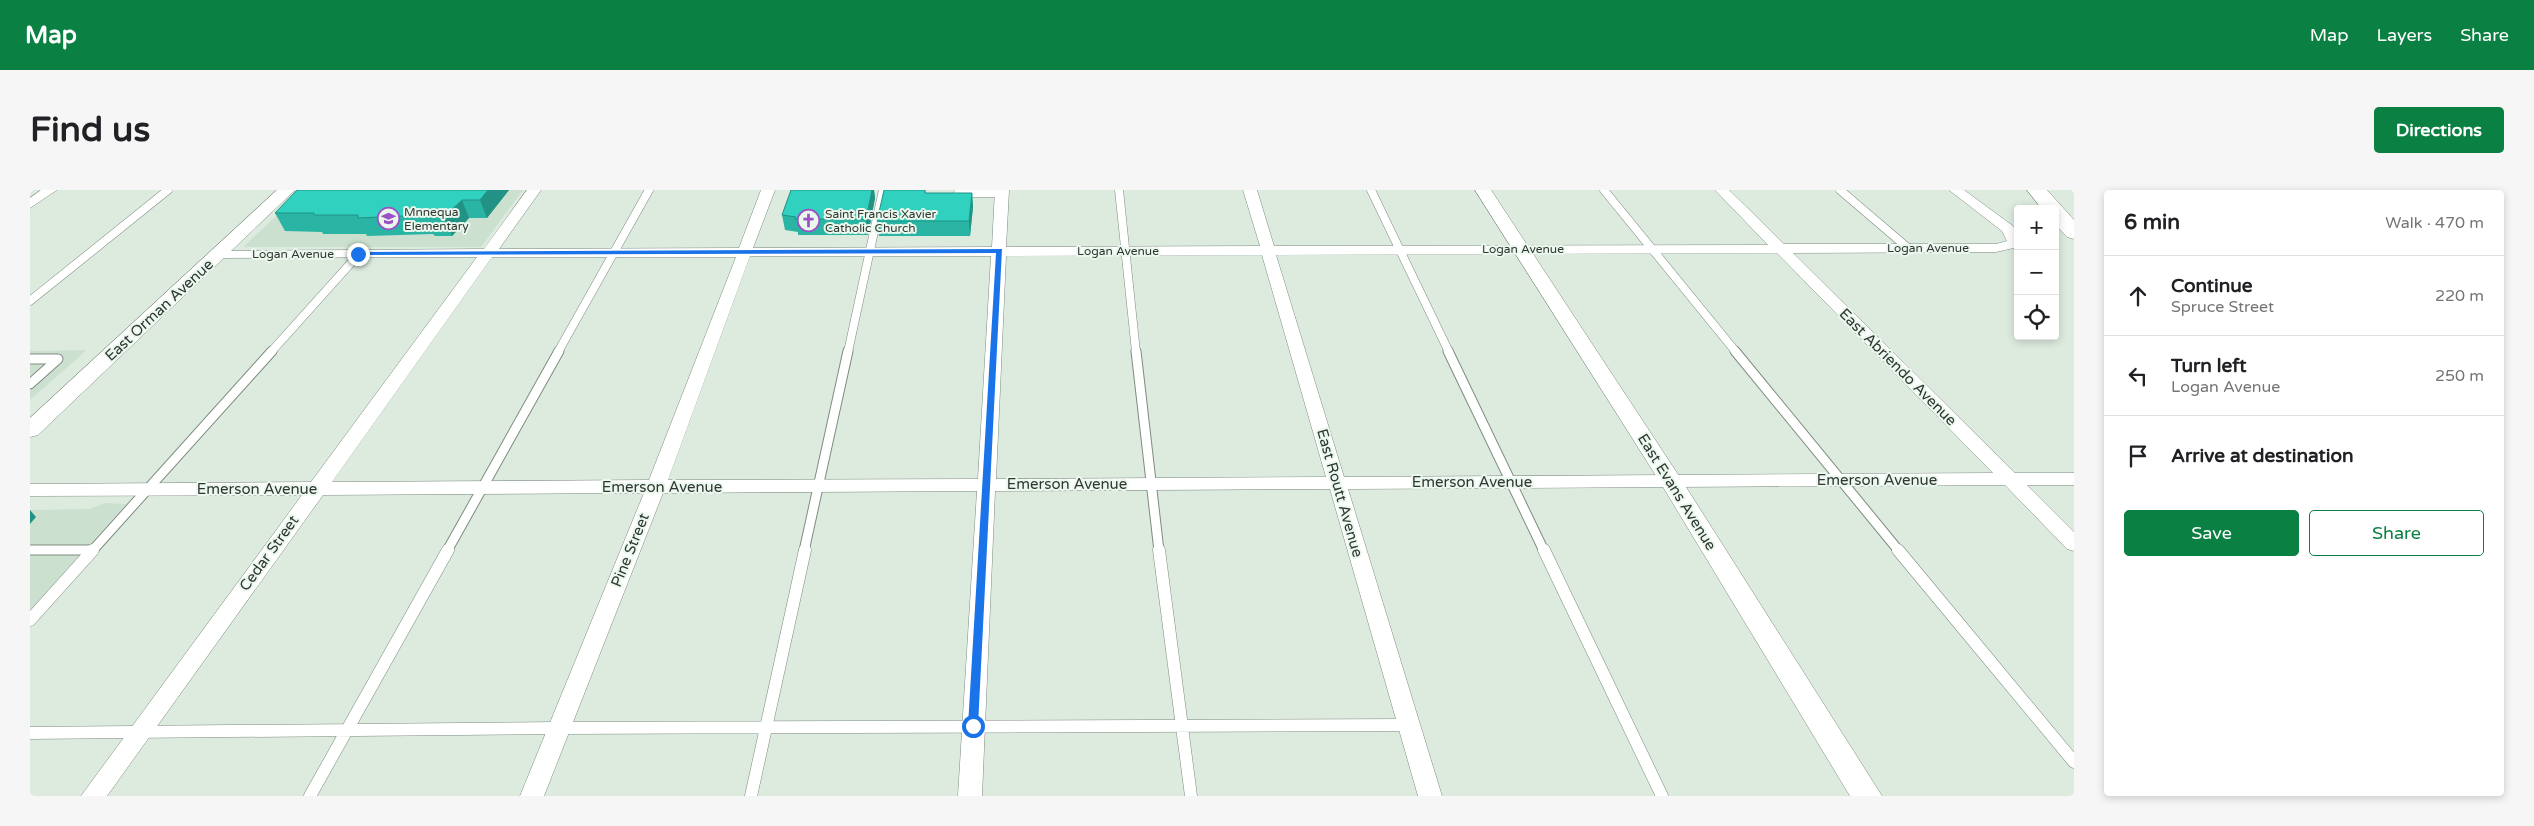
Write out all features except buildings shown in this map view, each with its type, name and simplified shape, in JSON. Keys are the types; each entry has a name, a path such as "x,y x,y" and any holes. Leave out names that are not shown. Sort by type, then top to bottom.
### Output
{"highway":[{"path":"2037,190 2050,205"},
{"path":"2059,216 2074,232"}],"street":[{"path":"30,204 50,190"},
{"name":"East Orman Avenue","path":"30,430 287,190"},
{"name":"Cedar Street","path":"93,796 534,190"},
{"name":"Pine Street","path":"532,796 656,486 768,190"},
{"name":"East Routt Avenue","path":"1250,190 1430,796"},
{"name":"East Evans Avenue","path":"1483,190 1671,481 1867,796"},
{"name":"East Abriendo Avenue","path":"1722,190 2012,479 2074,544"},
{"name":"Logan Avenue","path":"220,254 1269,251 1521,248 1996,248 2015,243 2008,229 1956,190"},
{"path":"970,796 1002,192"},
{"name":"Emerson Avenue","path":"30,490 2074,479"}],"lane":[{"path":"30,301 168,190"},
{"path":"310,796 649,190"},
{"path":"1119,190 1150,484 1191,796"},
{"path":"1370,190 1662,796"},
{"path":"1604,190 1840,480 2074,762"},
{"path":"1840,190 1908,248"},
{"path":"751,796 883,192 892,193"},
{"path":"952,193 1002,192"},
{"path":"30,620 358,254"},
{"path":"30,359 58,358 30,384"},
{"path":"30,550 92,550"},
{"path":"30,733 559,728 766,729 973,726 1408,725"}],"shaded area":[{"name":"Mnnequa Elementary","path":"304,190 523,190 481,247 243,247"},
{"path":"86,350 80,356 30,400 30,351"},
{"path":"105,503 126,504 30,610 30,510 90,509"}],"place":[{"name":"Mnnequa Elementary","path":"388,219"},
{"name":"Saint Francis Xavier Catholic Church","path":"809,221"}],"route":[{"path":"358,254 1000,251 973,726"}]}
